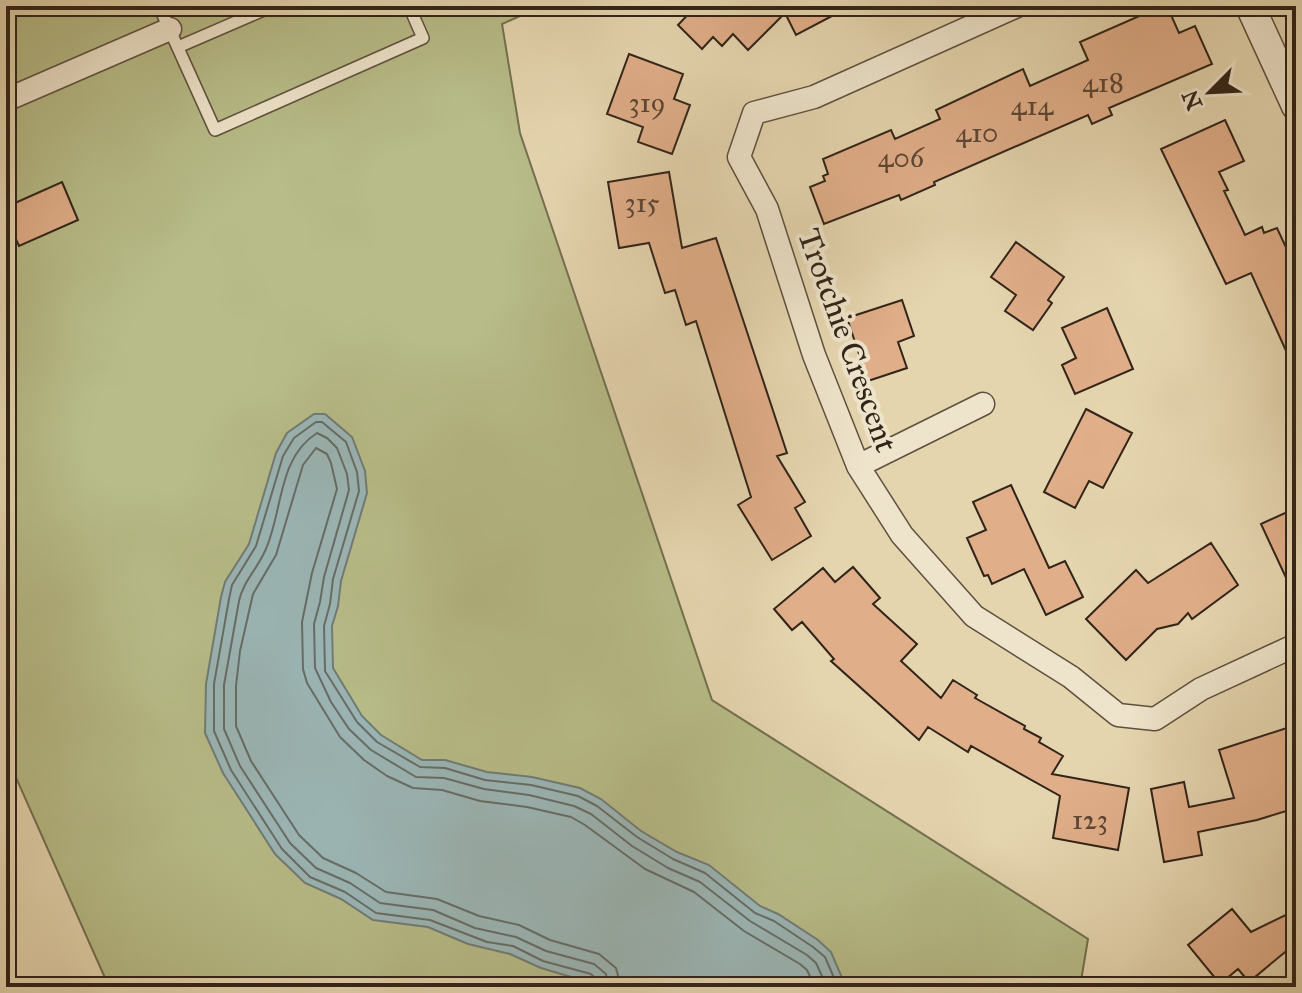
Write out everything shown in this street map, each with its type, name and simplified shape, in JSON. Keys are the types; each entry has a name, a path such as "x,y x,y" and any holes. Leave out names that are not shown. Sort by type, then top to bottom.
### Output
{"street":[{"name":"Trotchie Crescent","path":"1017,6 814,97 754,113 739,157 767,209 814,355 858,466 902,535 974,616 1071,677 1118,715 1155,719 1201,689 1296,645"},
{"path":"1250,6 1296,106"},
{"path":"6,100 174,38"},
{"path":"858,466 983,404"}],"lane":[{"path":"159,6 215,130 423,38 409,6"},
{"path":"174,38 273,6"}],"green space":[{"path":"6,6 542,6 502,24 520,133 712,700 1088,939 1080,987 109,987 6,755"}],"water":[{"path":"314,414 325,414 352,437 365,471 367,493 341,581 332,626 333,668 362,716 381,735 422,760 445,760 487,772 532,777 580,788 601,799 641,831 677,852 709,865 760,906 818,940 831,952 846,987 594,987 588,982 541,968 510,954 468,944 428,927 373,920 341,899 305,883 275,854 223,773 205,733 206,684 225,582 249,544 276,453 287,433"}],"building":[{"path":"696,6 851,6 796,35 785,13 748,50 733,34 722,46 713,37 702,49 678,25"},
{"path":"1167,6 1179,33 1195,26 1212,64 1109,108 1112,115 1092,124 1088,115 934,182 935,185 901,200 899,195 824,224 810,187 825,181 823,176 828,174 823,159 891,130 895,139 940,119 936,110 1023,69 1030,86 1088,60 1080,42"},
{"path":"629,54 683,74 674,99 690,105 672,154 638,142 643,127 607,114"},
{"path":"1225,120 1244,161 1219,172 1228,190 1224,191 1245,235 1262,227 1264,233 1277,228 1296,269 1296,373 1251,273 1226,284 1161,149"},
{"path":"669,172 682,248 716,238 787,453 777,456 805,502 795,508 811,536 772,560 738,505 751,497 696,321 686,325 675,290 665,293 649,243 619,248 608,182"},
{"path":"62,182 78,220 19,246 6,217 6,207"},
{"path":"1016,242 1064,277 1048,300 1052,303 1033,330 1005,311 1016,295 991,277"},
{"path":"902,300 914,336 898,342 907,368 868,381 847,318"},
{"path":"1107,308 1133,369 1075,394 1062,365 1076,358 1062,328"},
{"path":"1086,409 1132,433 1103,488 1089,481 1075,508 1044,492"},
{"path":"1011,485 1049,568 1065,561 1083,597 1046,615 1024,569 992,584 988,575 984,576 967,538 986,530 973,502"},
{"path":"1296,508 1296,599 1261,524"},
{"path":"1211,543 1238,585 1192,619 1188,613 1178,624 1157,629 1126,660 1086,619 1136,570 1148,583"},
{"path":"853,567 880,598 873,604 917,644 901,661 941,698 953,680 977,695 975,698 1025,726 1024,729 1041,738 1039,742 1063,756 1052,774 1129,788 1118,850 1053,838 1060,796 971,746 968,752 928,727 919,740 831,661 834,659 802,622 792,630 774,609 823,568 835,582"},
{"path":"1296,725 1296,808 1198,832 1202,855 1164,862 1151,789 1184,782 1189,807 1234,798 1219,750"},
{"path":"1232,909 1251,932 1296,910 1296,943 1249,982 1238,969 1220,984 1188,945"}]}
